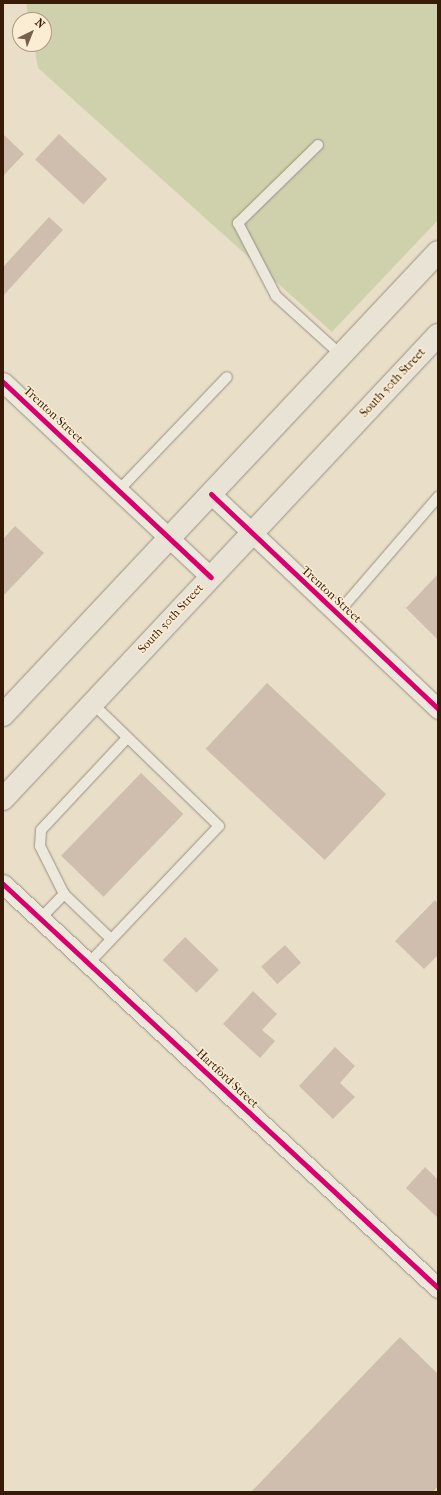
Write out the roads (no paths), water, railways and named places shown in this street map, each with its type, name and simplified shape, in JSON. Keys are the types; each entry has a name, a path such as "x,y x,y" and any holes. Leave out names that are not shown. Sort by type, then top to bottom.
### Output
{"main road":[{"path":"3,715 438,252"},
{"name":"South 50th Street","path":"3,799 438,335"}],"street":[{"name":"Trenton Street","path":"3,382 211,577"},
{"name":"Trenton Street","path":"211,494 438,709"},
{"name":"Hartford Street","path":"3,884 438,1288"}],"lane":[{"path":"318,145 238,223 276,296 341,355"},
{"path":"118,490 227,377"},
{"path":"337,614 438,497"},
{"path":"88,964 218,826 92,704"},
{"path":"111,939 64,894 42,853 41,830 127,738"},
{"path":"40,919 64,894"}]}
